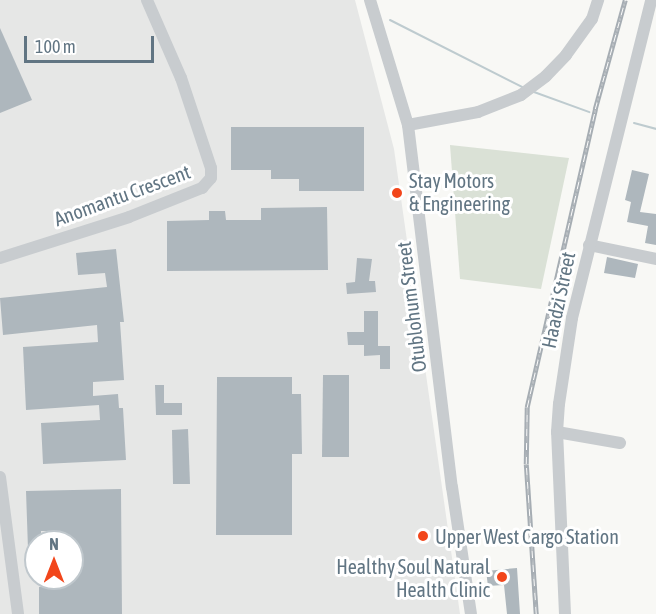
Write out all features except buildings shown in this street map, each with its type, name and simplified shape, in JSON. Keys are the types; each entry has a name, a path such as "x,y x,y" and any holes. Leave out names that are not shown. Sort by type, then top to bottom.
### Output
{"street":[{"name":"Anomantu Crescent","path":"0,258 129,217 202,188 211,178 211,168 181,78 147,0"},
{"name":"Otublohum Street","path":"370,0 408,125 452,487 471,614"},
{"path":"408,125 478,112 522,95 546,76 566,55 592,19 598,0"},
{"name":"Haadzi Street","path":"565,614 557,432 572,318 651,0"},
{"path":"589,245 656,259"},
{"path":"557,432 620,443"},
{"path":"0,477 18,614"}],"shaded area":[{"path":"0,0 355,0 394,149 460,614 0,614"},
{"path":"450,145 569,158 541,289 460,279"}],"waterway":[{"path":"390,20 522,87"},
{"path":"534,92 589,112"},
{"path":"634,123 656,129"}],"railway":[{"path":"536,614 526,464 527,407 595,109 625,0"}],"place":[{"name":"Stay Motors & Engineering","path":"397,193"},
{"name":"Upper West Cargo Station","path":"423,536"},
{"name":"Healthy Soul Natural Health Clinic","path":"502,577"}]}
